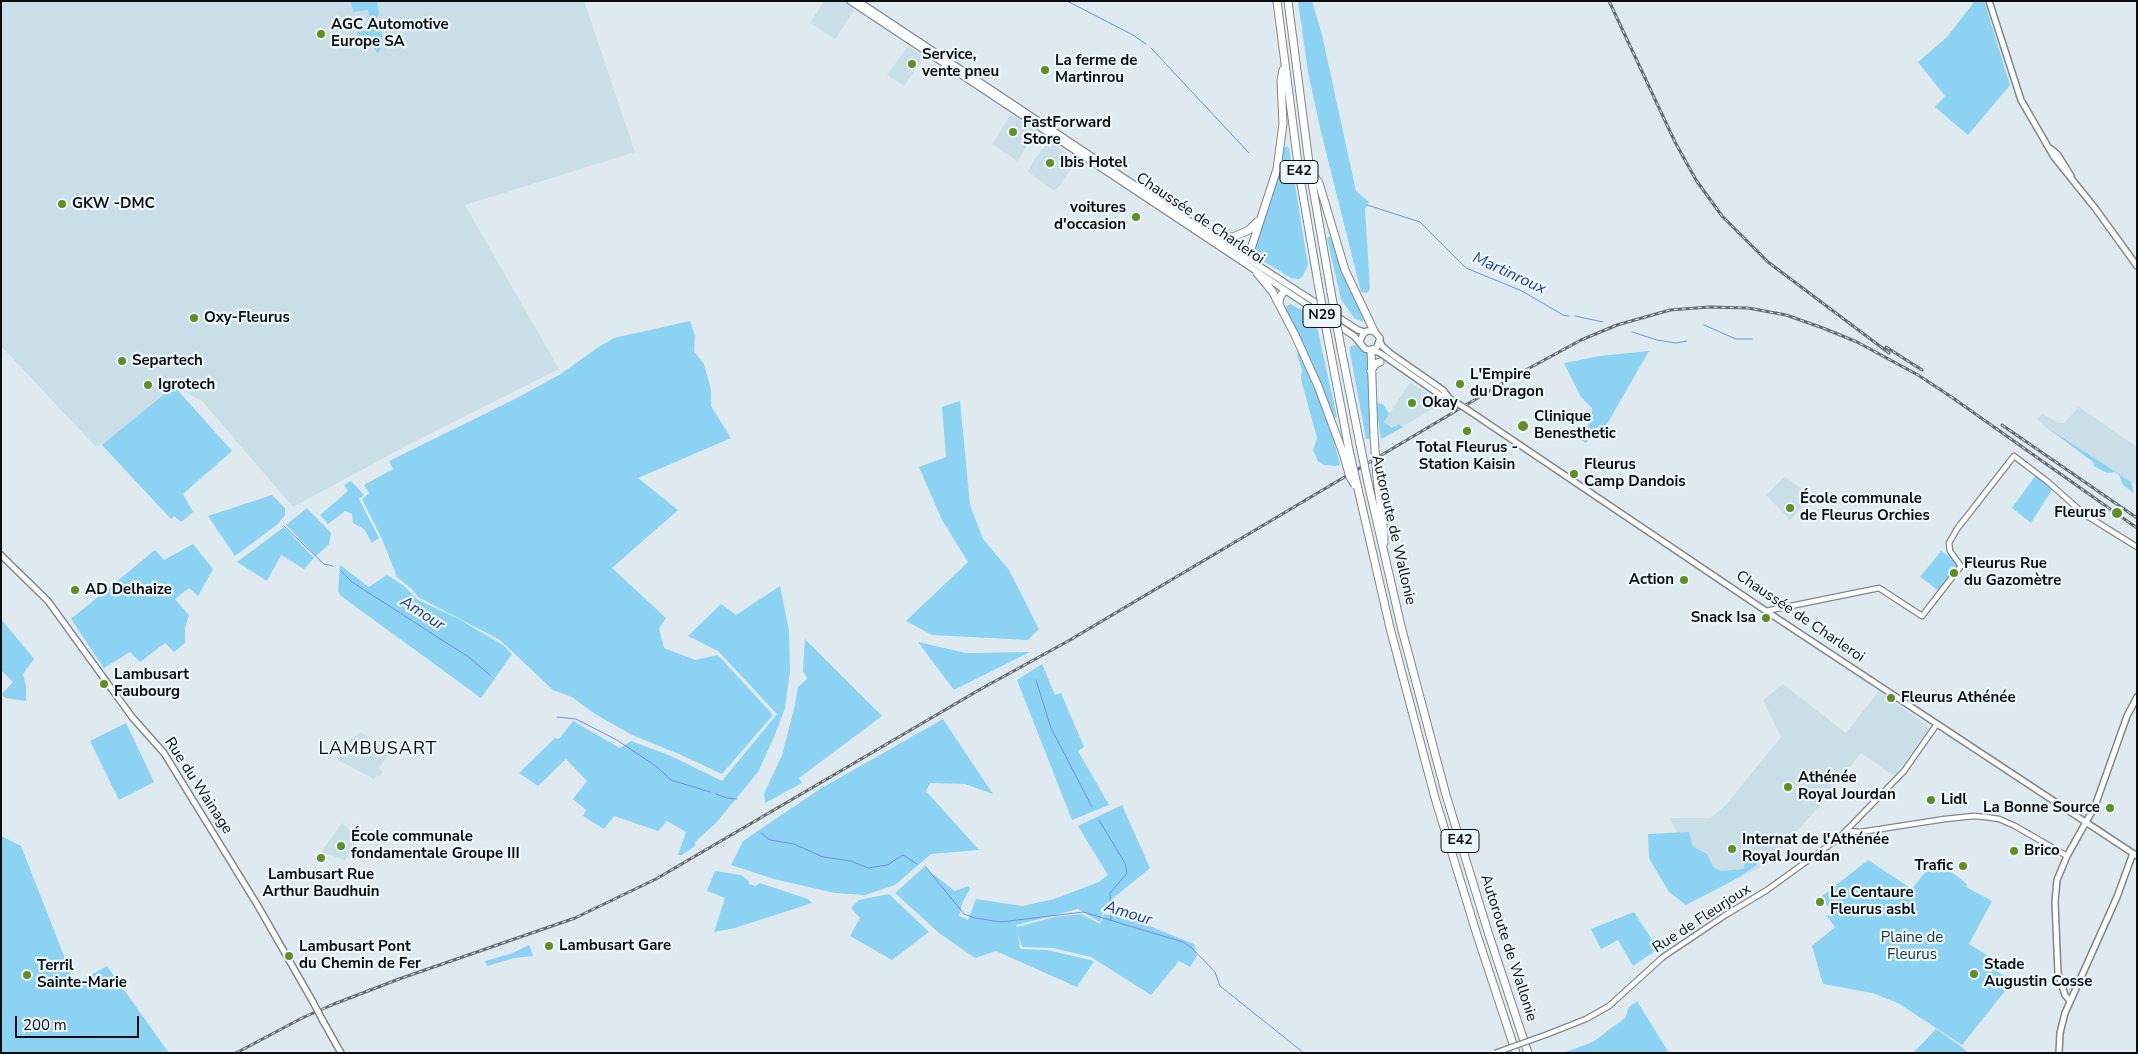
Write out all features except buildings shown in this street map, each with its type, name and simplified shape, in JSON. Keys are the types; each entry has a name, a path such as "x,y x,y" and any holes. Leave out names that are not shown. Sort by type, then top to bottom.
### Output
{"highway":[{"name":"Autoroute de Wallonie","path":"1277,1 1284,65 1350,476 1358,489 1390,628 1435,798 1516,1053"},
{"name":"Autoroute de Wallonie","path":"1288,1 1310,171 1341,348 1383,551 1446,795 1485,924 1528,1053"},
{"path":"1248,258 1272,189 1281,147 1283,124 1281,81 1284,65"},
{"path":"1310,171 1319,183 1345,270 1374,331"},
{"path":"1207,232 1224,237 1233,237 1249,230 1261,218"},
{"path":"1254,271 1268,286 1279,304 1315,379 1346,451"},
{"path":"1279,304 1280,297 1284,291"},
{"path":"1371,350 1370,371 1377,478 1384,533 1383,551"},
{"path":"1370,371 1375,364 1380,362"}],"main road":[{"name":"Chaussée de Charleroi","path":"850,1 1360,341"},
{"name":"Chaussée de Charleroi","path":"858,1 1207,232 1358,330 1364,332"},
{"path":"1989,1 2021,100 2064,171 2074,180 2137,266"},
{"path":"1248,258 1254,271"},
{"path":"1284,291 1295,289"},
{"path":"1364,332 1374,331"},
{"name":"N29","path":"1374,331 1379,335 1382,346 1427,382"},
{"name":"N29","path":"1364,332 1360,341 1365,349 1380,353 1411,375 1427,382"},
{"path":"1371,350 1378,347 1380,341"},
{"path":"1380,362 1386,361 1411,375"},
{"name":"Chaussée de Charleroi","path":"1427,382 1443,390 1452,400 1766,611 2135,855"},
{"name":"Rue du Wainage","path":"1,555 48,601 132,717 164,753 258,906 341,1053"},
{"path":"2070,1001 2065,995 2058,973 2055,902 2057,880 2067,856 2086,824 2127,716 2137,697"},
{"path":"2060,1053 2060,1033 2070,1001 2118,897 2135,855"}],"street":[{"path":"1766,611 1879,588 1922,616 1961,566 1950,551 1949,543 2014,456 2048,482 2084,514 2137,547"},
{"name":"Rue de Fleurjoux","path":"1495,1053 1586,1020 1609,1006 1663,957 1717,920 1767,890 1847,830 1904,771 1937,724"},
{"path":"1847,830 1861,832 1974,816 1999,819 2067,856"}],"shaded area":[{"path":"1,1 584,1 635,152 465,205 559,369 406,446 293,507 202,401 174,386 102,445 96,447 1,346"},
{"path":"824,1 843,1 855,9 835,39 810,23"},
{"path":"908,46 924,57 904,86 887,75"},
{"path":"1011,114 1037,131 1017,161 992,144"},
{"path":"1049,141 1077,160 1058,188 1053,190 1028,172 1034,160"},
{"path":"1410,382 1436,399 1437,406 1404,426 1399,424 1392,428 1384,422"},
{"path":"2079,407 2137,447 2137,486 2074,447 2075,445 2037,420 2042,414 2059,423 2064,423"},
{"name":"École communale de Fleurus Orchies","path":"1785,477 1812,496 1790,520 1766,495"},
{"name":"Athénée Royal Jourdan","path":"1783,684 1846,733 1879,691 1930,728 1894,776 1861,753 1815,811 1770,862 1739,878 1710,874 1687,850 1669,818 1710,818 1725,806 1781,737 1763,700"},
{"path":"361,732 389,754 379,768 383,772 374,779 336,759 343,745"},
{"name":"École communale fondamentale Groupe III","path":"342,823 361,839 345,860 321,852"}],"green space":[{"path":"351,1 377,1 379,14 375,21 370,23 368,10 353,12"},
{"path":"1298,1 1312,1 1322,35 1356,191 1369,202 1365,209 1370,289 1367,293 1361,292 1321,132 1308,72"},
{"path":"1975,1 1984,1 2010,85 1968,135 1935,107 1945,96 1918,62 1947,37"},
{"path":"381,27 383,43 378,54 373,46 365,43 363,35 358,36 357,32"},
{"path":"1287,146 1289,148 1308,265 1303,276 1299,279 1291,278 1252,254 1274,191 1284,148"},
{"path":"1330,236 1364,318 1363,322 1354,318 1341,299 1327,238"},
{"path":"1291,304 1315,318 1337,417 1333,418 1314,369 1285,310 1285,307"},
{"path":"690,321 695,336 694,351 704,364 711,390 711,406 731,438 638,478 678,510 612,568 666,618 659,628 664,648 695,660 718,655 773,715 722,774 632,735 595,714 572,697 553,690 500,640 418,597 413,590 397,577 382,539 362,499 369,493 364,485 393,469 389,461 513,400 561,374 614,338"},
{"path":"1356,345 1368,353 1371,438 1366,439 1350,352 1350,346"},
{"path":"1298,350 1330,425 1340,465 1324,465 1318,461 1313,450 1317,438 1301,379 1302,370 1297,355"},
{"path":"1649,351 1599,438 1592,436 1586,443 1581,440 1591,420 1592,408 1581,397 1564,363 1600,356"},
{"path":"174,386 232,451 183,494 193,512 181,522 174,516 171,519 102,445"},
{"path":"960,401 970,505 983,539 1009,570 1039,629 1028,640 932,635 906,621 968,562 942,520 919,467 946,457 942,407"},
{"path":"1379,403 1384,405 1389,414 1384,422 1392,428 1399,424 1403,427 1381,439 1376,405"},
{"path":"2042,424 2131,482 2134,493 2123,485 2119,475 2115,472 2107,473 2094,466 2093,462"},
{"path":"2036,475 2053,488 2031,523 2012,508"},
{"path":"351,481 364,495 359,499 379,538 372,543 364,529 353,523 352,514 345,511 328,524 320,515 348,491 344,485"},
{"path":"272,495 285,508 285,515 278,524 235,556 208,516"},
{"path":"307,508 331,533 329,544 316,556 286,525"},
{"path":"284,527 314,558 304,569 281,555 267,581 237,562"},
{"path":"193,544 213,569 198,596 189,588 175,599 189,615 185,628 185,643 174,652 165,643 140,662 130,652 104,668 71,619 155,550 164,560"},
{"path":"1941,551 1953,559 1959,567 1939,591 1920,577"},
{"path":"340,565 369,587 387,575 404,586 418,600 459,619 503,645 512,654 481,698 341,596 338,591"},
{"path":"780,586 789,631 790,671 785,708 758,772 716,823 695,842 695,846 682,855 678,855 686,832 667,821 658,831 614,816 604,829 583,816 586,810 573,799 587,781 566,759 538,786 519,773 555,738 559,739 573,721 620,748 631,741 671,756 722,781 777,714 718,651 688,636 721,604 736,615"},
{"path":"1,619 34,659 23,674 26,686 26,701 6,698 1,695 13,682 1,670"},
{"path":"805,639 882,716 799,778 802,783 765,803 764,794 782,755 798,687 807,679 803,671"},
{"path":"918,642 966,653 1030,652 954,690"},
{"path":"1042,664 1055,695 1061,693 1084,747 1078,751 1109,805 1072,820 1017,680"},
{"path":"943,719 993,794 965,784 930,783 926,791 979,850 931,854 895,885 865,895 835,893 774,879 731,865 743,841 820,789"},
{"path":"126,723 154,782 119,800 90,741"},
{"path":"1122,805 1150,868 1106,904 1100,922 1078,909 1016,925 1017,927 1054,917 1081,914 1100,924 1104,914 1142,923 1194,944 1197,956 1190,967 1179,961 1151,995 1091,957 1053,948 1022,947 1018,933 1020,949 1047,950 1094,961 1077,987 996,951 975,958 939,933 895,893 924,867 955,891 968,886 970,889 963,901 959,916 968,920 976,899 1022,906 1054,899 1099,882 1108,875 1078,826"},
{"path":"1689,832 1693,847 1707,854 1713,867 1721,871 1744,869 1745,856 1766,855 1754,867 1734,880 1686,905 1669,892 1649,858 1648,834"},
{"path":"1,836 21,846 75,984 107,966 169,1053 1,1053"},
{"name":"Plaine de Fleurus","path":"1868,860 1912,889 1931,865 1939,871 1943,866 1967,884 1966,887 1992,901 1969,944 1995,960 1991,968 2013,981 1962,1045 1898,1003 1872,993 1823,984 1812,946 1835,927 1827,916 1832,912 1821,897"},
{"path":"715,871 741,875 749,881 749,884 756,886 760,883 808,899 812,903 735,928 714,932 725,898 707,891"},
{"path":"889,894 929,932 892,960 850,936 860,918 851,908 859,900"},
{"path":"1634,912 1658,949 1633,966 1618,940 1601,949 1591,929"},
{"path":"529,945 533,956 514,958 487,966 485,961 513,953"},
{"path":"1637,1001 1669,1053 1563,1053 1593,1042 1625,1018 1629,1007"},
{"path":"1936,1029 1962,1047 1968,1053 1913,1053"}],"waterway":[{"name":"Martinroux","path":"1067,1 1133,35 1146,44"},
{"name":"Martinroux","path":"1151,48 1249,153"},
{"name":"Martinroux","path":"1367,205 1420,222 1466,268 1522,291 1563,315 1569,316"},
{"name":"Martinroux","path":"1575,316 1603,322"},
{"name":"Martinroux","path":"1704,325 1736,339 1752,339"},
{"name":"Martinroux","path":"1632,332 1657,340 1676,343 1687,341"},
{"name":"Amour","path":"284,526 324,564 333,566"},
{"name":"Amour","path":"341,571 352,582 470,658 491,676"},
{"path":"1036,680 1051,728 1092,807"},
{"name":"Amour","path":"557,717 576,719 617,740 657,767 671,780 710,792"},
{"name":"Amour","path":"716,794 737,799"},
{"path":"1099,820 1125,863 1127,873 1110,893 1111,920"},
{"name":"Amour","path":"761,833 770,840 794,844 823,857 851,861 868,868 887,865 903,855 917,864"},
{"name":"Amour","path":"925,866 964,914 975,918 1001,922 1083,912 1183,942 1192,948 1215,972 1220,986 1304,1053"}],"railway":[{"path":"1609,1 1675,142 1696,180 1722,216 1768,262 1889,353"},
{"path":"236,1053 302,1018 334,1004 399,979 575,918 656,879 979,690 1070,640 1513,377 1581,340 1617,325 1670,310 1709,307 1748,308 1786,315 1857,342 1918,375 1956,400"},
{"path":"1886,347 1922,370"},
{"path":"1950,396 2137,528"},
{"path":"2002,425 2137,518"}],"place":[{"name":"AGC Automotive Europe SA","path":"321,34"},
{"name":"Service, vente pneu","path":"912,64"},
{"name":"La ferme de Martinrou","path":"1045,70"},
{"name":"FastForward Store","path":"1013,132"},
{"name":"Ibis Hotel","path":"1050,163"},
{"name":"GKW -DMC","path":"62,204"},
{"name":"voitures d'occasion","path":"1136,217"},
{"name":"Oxy-Fleurus","path":"194,318"},
{"name":"Separtech","path":"122,361"},
{"name":"L'Empire du Dragon","path":"1460,384"},
{"name":"Igrotech","path":"148,385"},
{"name":"Okay","path":"1412,403"},
{"name":"Clinique Benesthetic","path":"1523,426"},
{"name":"Total Fleurus - Station Kaisin","path":"1467,431"},
{"name":"Fleurus Camp Dandois","path":"1574,474"},
{"name":"École communale de Fleurus Orchies","path":"1790,508"},
{"name":"Fleurus","path":"2117,513"},
{"name":"Fleurus Rue du Gazomètre","path":"1954,573"},
{"name":"Action","path":"1684,580"},
{"name":"AD Delhaize","path":"75,590"},
{"name":"Snack Isa","path":"1766,618"},
{"name":"Lambusart Faubourg","path":"104,684"},
{"name":"Fleurus Athénée","path":"1891,698"},
{"name":"Athénée Royal Jourdan","path":"1788,787"},
{"name":"Lidl","path":"1931,800"},
{"name":"La Bonne Source","path":"2110,808"},
{"name":"École communale fondamentale Groupe III","path":"341,846"},
{"name":"Internat de l'Athénée Royal Jourdan","path":"1732,849"},
{"name":"Brico","path":"2014,851"},
{"name":"Lambusart Rue Arthur Baudhuin","path":"321,858"},
{"name":"Trafic","path":"1963,866"},
{"name":"Le Centaure Fleurus asbl","path":"1820,902"},
{"name":"Lambusart Gare","path":"549,946"},
{"name":"Lambusart Pont du Chemin de Fer","path":"289,956"},
{"name":"Stade Augustin Cosse","path":"1974,974"},
{"name":"Terril Sainte-Marie","path":"27,975"}],"district":[{"name":"LAMBUSART","path":"378,750"}]}
